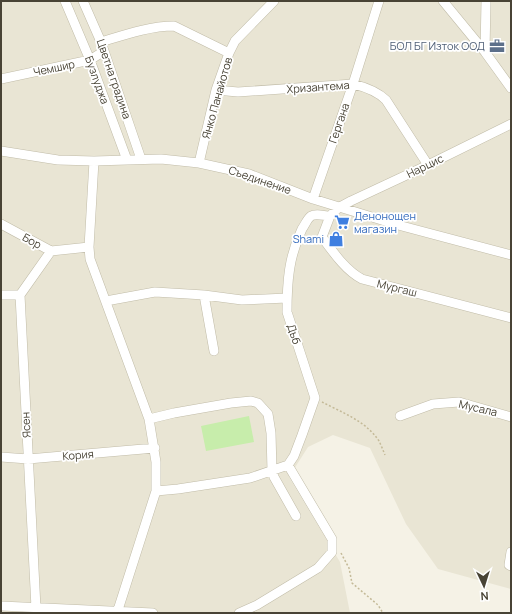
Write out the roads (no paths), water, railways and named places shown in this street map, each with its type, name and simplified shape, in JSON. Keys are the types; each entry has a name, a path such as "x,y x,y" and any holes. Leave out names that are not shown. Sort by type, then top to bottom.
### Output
{"street":[{"name":"Бузлуджа","path":"65,1 90,60 127,160"},
{"name":"Цветна градина","path":"83,1 103,46 141,159"},
{"name":"Янко Панайотов","path":"199,163 216,90 229,53 235,41 274,1"},
{"name":"Гергана","path":"313,199 353,84 379,1"},
{"path":"443,1 485,52 511,88"},
{"path":"485,52 486,1"},
{"name":"Чемшир","path":"1,79 90,60 103,46 123,35 166,26 174,26 229,53"},
{"name":"Хризантема","path":"216,90 238,92 353,84 368,88 380,94 386,100 428,165"},
{"name":"Нарцис","path":"338,208 511,124"},
{"name":"Съединение","path":"1,151 58,160 94,161 161,159 199,163 249,174 338,208 398,226 511,255"},
{"path":"94,161 89,247 90,259 149,419 155,448 156,462 156,491 117,612"},
{"path":"330,216 338,208"},
{"name":"Дъб","path":"288,465 294,456 315,398 287,312 289,264 297,240 311,216 330,216"},
{"name":"Мургаш","path":"330,216 322,237 341,261 355,276 362,280 511,318"},
{"name":"Бор","path":"1,224 51,252 89,247"},
{"path":"1,295 20,295 51,252"},
{"path":"106,301 155,292 204,295 242,300 287,298"},
{"name":"Ясен","path":"20,295 36,608"},
{"path":"204,295 214,351"},
{"path":"149,419 231,403 251,401 258,403 268,414 271,433 272,471 274,477 296,516"},
{"name":"Мусала","path":"400,416 433,404 459,402 511,416"},
{"name":"Кория","path":"1,456 28,459 155,448"},
{"path":"156,491 250,478 288,465 332,539 332,552 318,568 257,605 239,613"},
{"path":"511,552 509,561 509,565 511,566"},
{"path":"1,606 154,613"}],"place":[{"name":"БОЛ БГ Изток ООД","path":"497,46"},
{"name":"Денонощен магазин","path":"342,222"},
{"name":"Shami","path":"336,239"}]}
